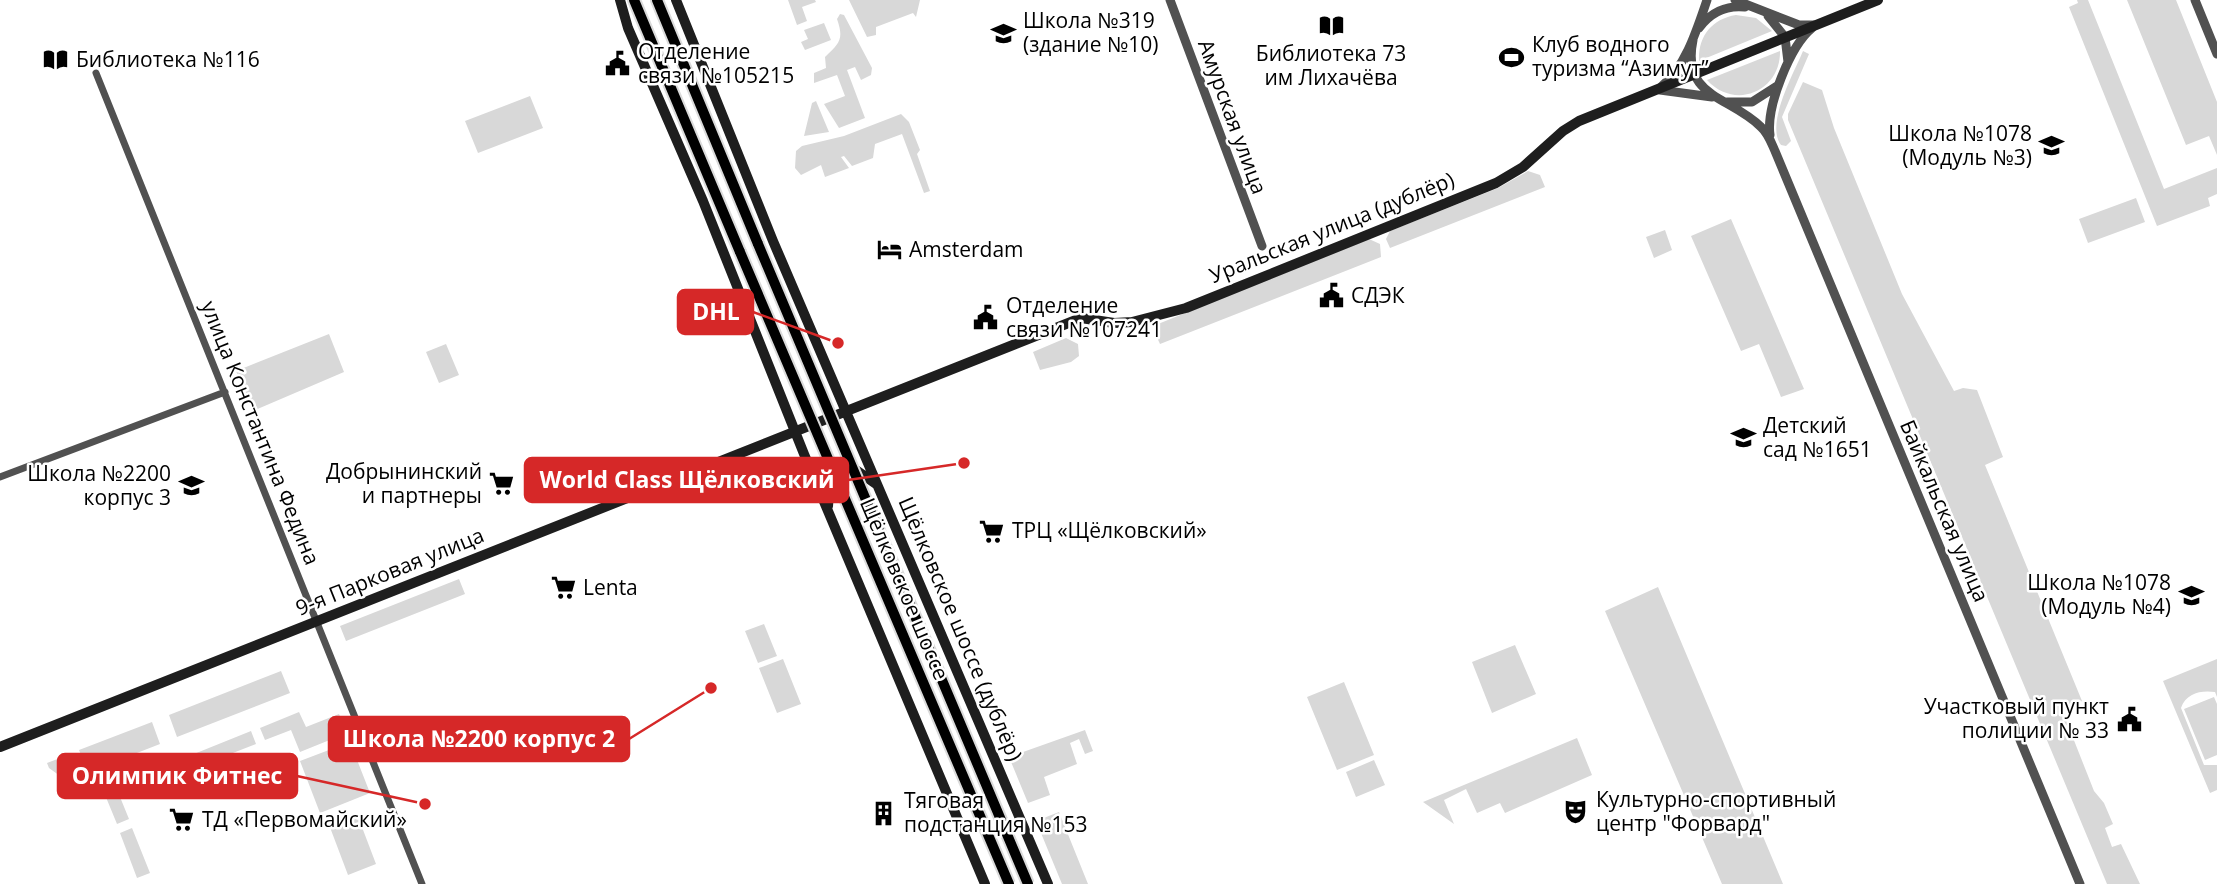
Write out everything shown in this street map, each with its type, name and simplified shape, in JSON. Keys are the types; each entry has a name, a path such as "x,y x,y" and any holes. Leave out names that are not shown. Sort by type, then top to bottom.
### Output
{"main road":[{"path":"618,0 747,306 827,510 985,884"},
{"name":"Щёлковское шоссе","path":"634,0 1009,884"},
{"name":"Щёлковское шоссе","path":"657,0 1028,884"},
{"name":"Щёлковское шоссе (дублёр)","path":"676,0 763,218 1048,884"},
{"name":"Уральская улица (дублёр)","path":"1081,318 1114,323 1132,322 1199,303 1496,183 1530,163 1563,131 1579,121 1878,0"},
{"name":"9-я Парковая улица","path":"0,747 1081,318"},
{"path":"827,510 830,481 839,474 856,470 877,486"}],"street":[{"name":"Амурская улица","path":"1170,0 1262,246"},
{"path":"1707,0 1694,36 1691,62 1694,75 1716,98 1763,129 1775,150"},
{"path":"1735,0 1799,25 1815,25"},
{"path":"2195,0 2217,54"},
{"path":"1651,92 1670,78 1703,23 1724,9 1754,9 1778,25 1785,37 1788,63 1769,118 1775,150"},
{"path":"1651,92 1667,90 1741,104 1752,103 1763,98 1782,79 1803,36 1815,25"},
{"name":"улица Константина Федина","path":"96,74 422,884"},
{"name":"Байкальская улица","path":"1775,150 2080,884"},
{"path":"0,477 225,392"}],"shaded area":[{"path":"788,0 815,0 816,2 802,7 807,21 797,25"},
{"path":"849,0 920,0 916,17 913,13 876,27 876,35 867,37"},
{"path":"2077,0 2088,0 2164,189 2217,168 2217,194 2208,198 2210,206 2157,226 2069,7 2078,3"},
{"path":"2127,0 2176,0 2217,102 2217,155 2209,136 2186,145"},
{"path":"840,14 844,15 872,68 871,75 861,80 855,67 847,70 865,118 839,128 824,104 845,96 837,75 814,83 814,73 826,68 825,57 839,40 837,19"},
{"path":"1736,15 1756,18 1772,31 1699,61 1701,44 1708,30 1720,20"},
{"path":"824,23 831,40 805,50 801,42 808,39 804,30"},
{"path":"1780,51 1773,77 1765,86 1754,92 1730,94 1707,80"},
{"path":"1803,51 1809,54 1782,117 1791,141 1786,146 1781,145 1776,125 1779,112"},
{"path":"1803,82 1822,90 1834,128 1902,294 1954,391 1963,388 1977,390 2003,457 1985,465 2082,701 2062,710 2094,791 2104,803 2113,824 2105,828 2112,847 2121,844 2140,884 2107,884 1788,120 1788,114"},
{"path":"530,96 543,128 478,153 465,121"},
{"path":"816,101 829,132 804,136 812,103"},
{"path":"901,114 909,122 920,150 917,154 930,191 924,193 902,134 875,144 873,158 852,166 844,156 841,157 849,168 825,177 821,165 801,175 795,168 796,151 802,146 844,136"},
{"path":"1528,171 1540,175 1545,187 1390,248 1386,239 1390,231 1498,188"},
{"path":"2136,198 2145,222 2088,243 2079,219"},
{"path":"1731,219 1804,389 1781,397 1759,344 1741,351 1691,236"},
{"path":"1665,230 1672,250 1654,258 1646,237"},
{"path":"1369,239 1380,244 1381,257 1160,344 1154,331 1158,324"},
{"path":"329,334 344,372 253,411 236,371"},
{"path":"1066,338 1078,344 1079,356 1071,362 1040,370 1033,352"},
{"path":"446,344 459,375 439,383 426,352"},
{"path":"459,579 465,594 346,641 340,626"},
{"path":"1658,587 1783,884 1722,884 1605,611"},
{"path":"764,624 777,656 758,663 745,631"},
{"path":"1515,645 1536,694 1492,713 1472,662"},
{"path":"783,659 801,704 777,713 759,668"},
{"path":"2217,659 2217,697 2215,692 2195,694 2186,699 2181,708 2204,765 2217,765 2217,790 2210,793 2163,681"},
{"path":"281,671 290,693 177,737 169,715"},
{"path":"1344,682 1374,755 1337,770 1307,697"},
{"path":"2214,697 2217,704 2217,755 2205,760 2184,709"},
{"path":"299,712 306,727 339,714 347,733 300,752 291,730 265,740 260,728"},
{"path":"152,722 160,744 88,772 79,750"},
{"path":"1085,730 1093,751 1085,754 1079,739 1070,743 1077,764 1044,777 1050,795 1028,803 1009,757"},
{"path":"251,731 256,744 189,770 184,758"},
{"path":"1577,738 1592,775 1505,813 1500,803 1477,813 1466,789 1444,800 1454,824 1423,802"},
{"path":"350,742 370,793 320,813 300,761"},
{"path":"73,753 82,775 67,781 49,768 47,763"},
{"path":"1374,760 1385,785 1356,797 1346,772"},
{"path":"123,782 127,794 120,797 129,819 117,824 103,790"},
{"path":"1059,812 1088,884 1062,884 1036,821"},
{"path":"357,814 376,864 348,875 331,830 335,823"},
{"path":"132,828 150,873 137,878 120,833"}],"place":[{"name":"Библиотека 73 им Лихачёва","path":"1331,25"},
{"name":"Школа №319 (здание №10)","path":"1003,33"},
{"name":"Клуб водного туризма “Азимут”","path":"1512,57"},
{"name":"Библиотека №116","path":"56,60"},
{"name":"Отделение связи №105215","path":"618,64"},
{"name":"Школа №1078 (Модуль №3)","path":"2052,146"},
{"name":"Amsterdam","path":"889,250"},
{"name":"СДЭК","path":"1331,296"},
{"name":"Отделение связи №107241","path":"986,318"},
{"name":"DHL","path":"838,343"},
{"name":"Детский сад №1651","path":"1743,438"},
{"name":"World Class Щёлковский","path":"964,463"},
{"name":"Добрынинский и партнеры","path":"502,484"},
{"name":"Школа №2200 корпус 3","path":"191,486"},
{"name":"ТРЦ «Щёлковский»","path":"992,531"},
{"name":"Lenta","path":"563,588"},
{"name":"Школа №1078 (Модуль №4)","path":"2191,595"},
{"name":"Школа №2200 корпус 2","path":"711,688"},
{"name":"Участковый пункт полиции № 33","path":"2129,719"},
{"name":"Олимпик Фитнес","path":"425,804"},
{"name":"Культурно-спортивный центр \"Форвард\"","path":"1576,812"},
{"name":"Тяговая подстанция №153","path":"884,813"},
{"name":"ТД «Первомайский»","path":"182,820"}]}
